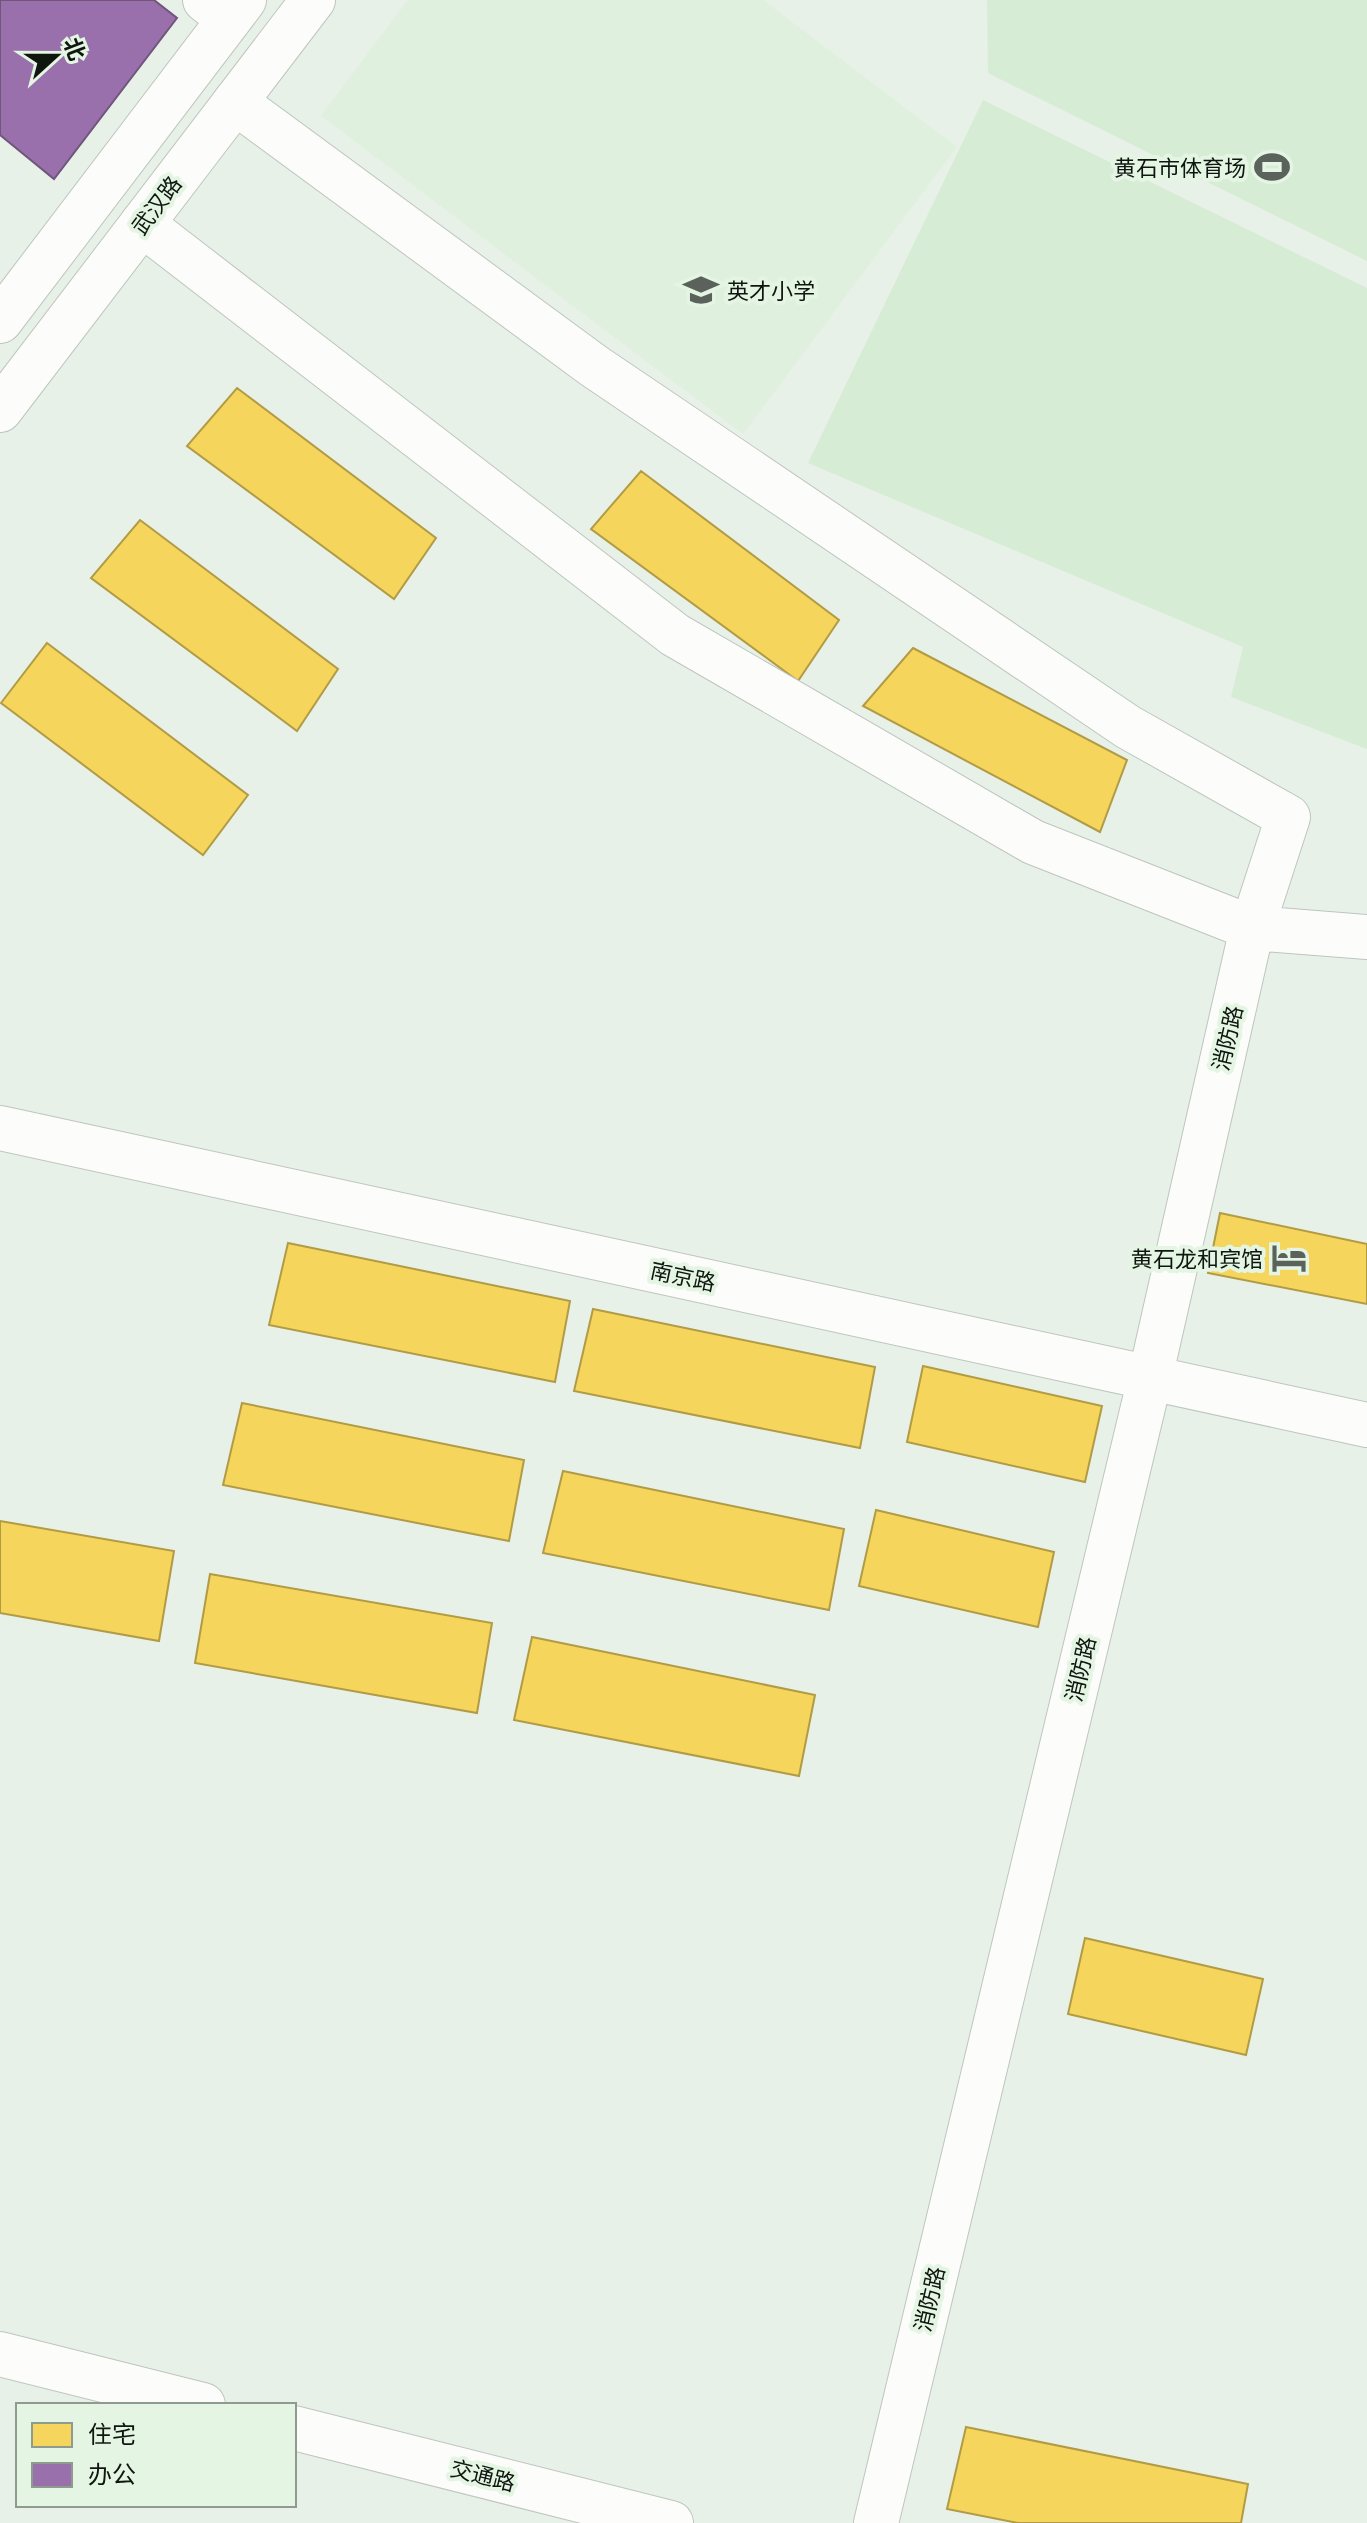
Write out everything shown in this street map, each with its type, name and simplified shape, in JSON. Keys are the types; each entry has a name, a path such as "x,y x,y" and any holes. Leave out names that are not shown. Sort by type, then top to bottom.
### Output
{"street":[{"name":"武汉路","path":"0,410 313,0"},
{"path":"0,321 226,6"},
{"name":"消防路","path":"235,102 594,366 1128,727 1288,817 1252,928 1150,1378 876,2523"},
{"path":"142,224 675,635 1033,842 1252,928 1367,937"},
{"name":"南京路","path":"0,1129 1367,1425"},
{"path":"0,2354 195,2403"},
{"name":"交通路","path":"296,2429 671,2523"}],"shaded area":[{"name":"英才小学","path":"408,0 763,0 957,147 743,434 321,116"},
{"name":"黄石市体育场","path":"987,0 1367,0 1367,261 988,73"},
{"path":"983,100 1367,288 1367,749 1231,697 1243,647 808,463"}],"building: 住宅":[{"path":"237,388 436,538 394,599 187,446"},
{"path":"641,471 839,620 798,681 591,529"},
{"path":"140,520 338,669 297,731 91,578"},
{"path":"47,643 248,795 203,855 1,703"},
{"path":"913,648 1127,760 1100,832 863,706"},
{"name":"黄石龙和宾馆","path":"1220,1213 1367,1244 1367,1304 1208,1273"},
{"path":"288,1243 570,1301 555,1382 269,1325"},
{"path":"593,1309 875,1367 860,1448 574,1391"},
{"path":"923,1366 1102,1406 1085,1482 907,1442"},
{"path":"242,1403 524,1460 509,1541 223,1485"},
{"path":"563,1471 844,1529 829,1610 543,1553"},
{"path":"876,1510 1054,1552 1038,1627 859,1586"},
{"path":"0,1521 174,1551 159,1641 0,1613"},
{"path":"210,1574 492,1623 477,1713 195,1663"},
{"path":"532,1637 815,1695 799,1776 514,1720"},
{"path":"1085,1938 1263,1979 1246,2055 1068,2014"},
{"path":"966,2427 1248,2484 1241,2523 1018,2523 947,2509"}],"building: 办公":[{"path":"0,0 154,0 177,18 54,179 0,135"}],"place":[{"name":"黄石市体育场","path":"1272,167"},
{"name":"英才小学","path":"701,290"},
{"name":"黄石龙和宾馆","path":"1289,1258"}]}
